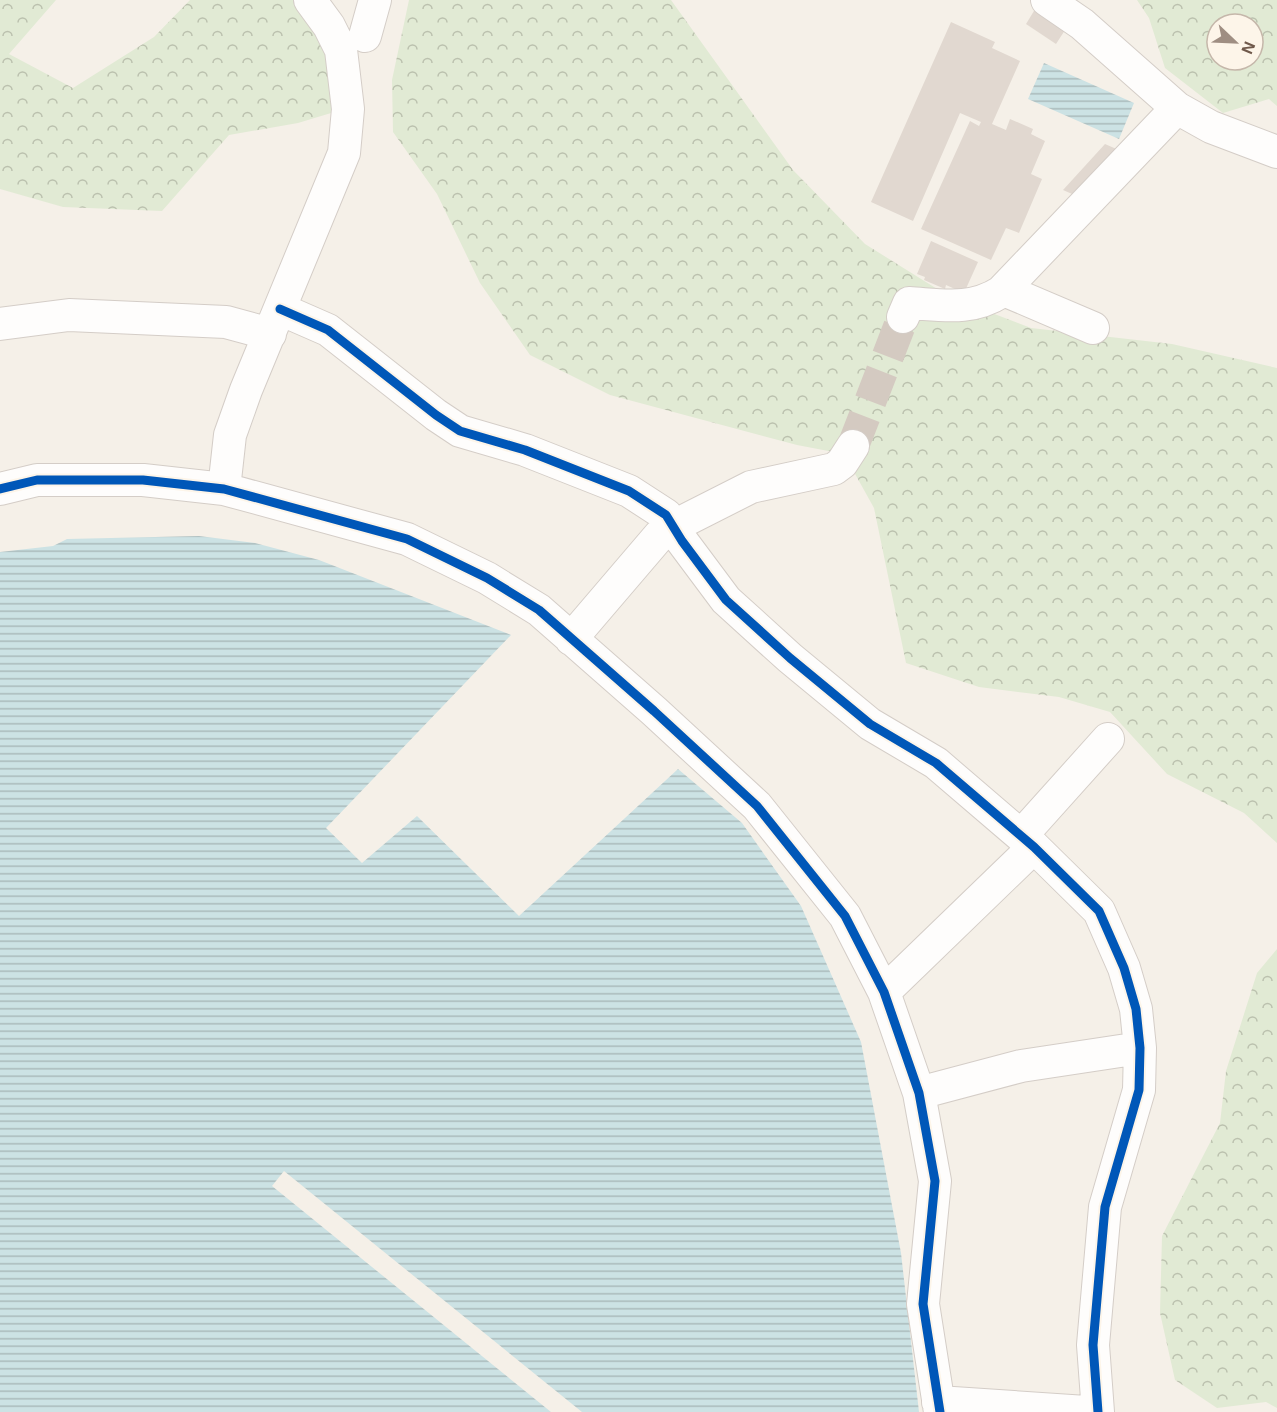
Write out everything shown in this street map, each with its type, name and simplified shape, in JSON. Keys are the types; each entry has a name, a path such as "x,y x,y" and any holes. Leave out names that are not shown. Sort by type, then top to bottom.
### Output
{"street":[{"path":"224,489 230,435 246,390 344,153 348,109 341,50 329,26 310,0"},
{"path":"365,36 375,0"},
{"path":"1047,0 1082,24 1176,108 1211,128 1277,152"},
{"path":"903,317 909,303 962,307 989,300 1004,290 1176,108"},
{"path":"1004,290 1093,328"},
{"path":"0,324 69,315 226,322 275,321 328,330 436,415 460,431 525,450 629,491 666,515 672,527 726,600 790,658 870,724 936,763 1027,842 1100,911 1124,968 1136,1010 1140,1048 1139,1090 1105,1207 1093,1345 1098,1412"},
{"path":"571,639 659,536 672,527 751,486 834,469 842,463 853,446"},
{"path":"0,489 37,480 144,480 224,489 407,540 496,584 539,610 654,711 757,807 845,916 884,992 919,1094 935,1180 923,1304 939,1407 1086,1412"},
{"path":"884,992 1027,842 1108,739"},
{"path":"919,1094 1021,1066 1140,1048"}],"green space":[{"path":"0,0 56,0 9,54 73,88 154,37 190,0 296,0 329,48 341,110 298,123 229,135 162,211 63,207 0,189"},
{"path":"409,0 671,0 793,170 865,244 950,297 1031,328 1172,344 1277,368 1277,843 1244,813 1167,774 1110,712 1059,697 979,687 906,663 874,508 844,454 797,445 610,395 530,355 480,283 437,194 393,132 392,80"},
{"path":"1137,0 1277,0 1277,106 1269,99 1223,113 1165,68 1149,18"},
{"path":"1277,949 1277,1408 1266,1402 1217,1408 1175,1380 1160,1313 1162,1236 1220,1123 1226,1071 1257,973"}],"shaded area":[{"path":"1044,63 1134,103 1119,139 1028,99"},
{"path":"199,536 255,543 319,560 511,635 326,828 362,863 417,816 519,916 678,769 742,823 801,906 861,1042 901,1253 919,1412 0,1412 0,552 53,546 67,539"}],"pier":[{"path":"284,1171 582,1412 551,1412 272,1186"}],"building":[{"path":"1037,6 1067,27 1056,44 1026,24"},
{"path":"951,22 995,42 992,48 1020,61 992,124 1006,130 1010,119 1033,129 1031,134 1045,141 1031,174 1042,179 1019,233 1006,228 991,260 921,229 970,121 979,126 981,122 960,113 913,221 871,202"},
{"path":"1105,144 1121,151 1079,197 1063,190"},
{"path":"931,241 978,262 964,293 946,285 945,289 924,280 925,277 917,274"}],"tunnel":[{"path":"853,446 903,317"}],"cycle path":[{"path":"280,309 328,330 436,415 460,431 525,450 629,491 666,515 682,541 726,600 790,658 870,724 936,763 1034,847 1099,911 1124,968 1136,1009 1140,1048 1139,1090 1105,1207 1093,1345 1098,1412"},
{"path":"0,489 37,480 143,480 224,489 407,539 487,578 539,610 757,806 845,916 884,992 919,1093 935,1181 923,1304 940,1412"}]}
